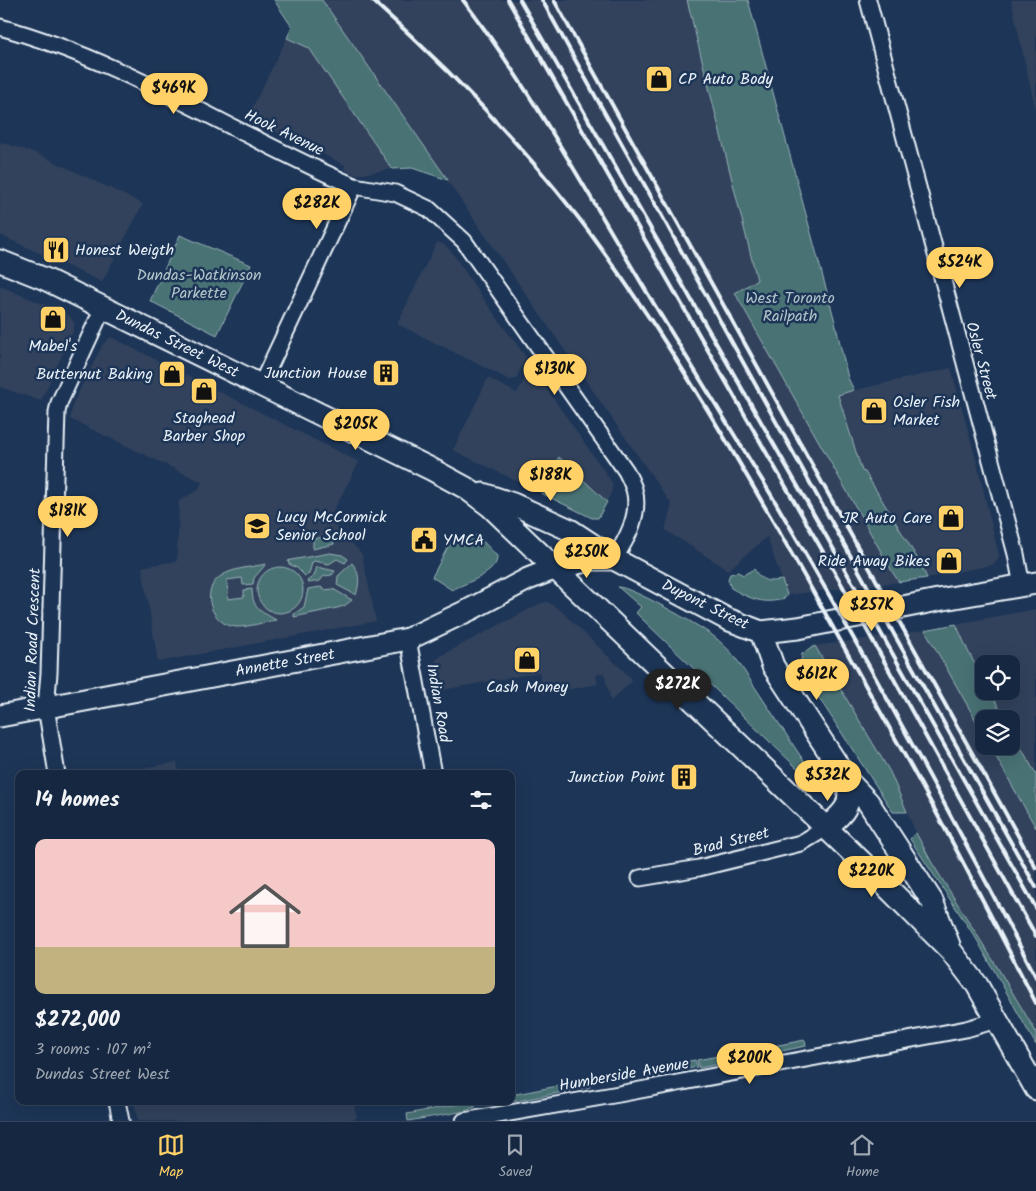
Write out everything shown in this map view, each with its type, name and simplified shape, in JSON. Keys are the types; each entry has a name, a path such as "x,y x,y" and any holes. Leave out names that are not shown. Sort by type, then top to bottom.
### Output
{"main road":[{"name":"Dundas Street West","path":"0,261 45,279 329,418 466,488 490,506 951,950 977,985 1036,1089"},
{"name":"Dupont Street","path":"466,488 513,504 570,530 614,558 728,619 761,632 798,628 1029,584"},
{"path":"556,568 594,559 614,558"},
{"name":"Annette Street","path":"0,716 408,639 473,608 528,578 556,568"},
{"path":"761,632 773,666 848,781 868,802 932,901 951,950"},
{"path":"826,828 847,807 850,794 848,781"}],"street":[{"name":"Osler Street","path":"868,0 1016,554 1029,584"},
{"name":"Hook Avenue","path":"0,27 25,34 117,70 354,186 395,194 429,209 464,241 626,471 634,490 635,506 632,524 626,539 614,558"},
{"path":"261,385 354,186"},
{"name":"Indian Road Crescent","path":"56,770 46,707 49,673 57,412 59,403 103,308"},
{"name":"Indian Road","path":"408,639 432,770"},
{"name":"Brad Street","path":"640,878 699,868 801,843 826,828"},
{"name":"Humberside Avenue","path":"464,1121 495,1112 618,1094 966,1029 997,1020"},
{"path":"118,1105 121,1121"}],"shaded area":[{"path":"322,0 687,0 757,280 735,293 899,582 787,595 767,537 728,570 665,530 672,505"},
{"path":"1011,0 1036,0 1036,112"},
{"path":"287,38 309,48 392,169 354,174 344,169 345,165 247,118"},
{"path":"0,142 36,153 143,204 102,282 0,235"},
{"path":"437,242 445,245 451,251 526,357 516,379 510,380 397,324"},
{"path":"0,286 69,315 74,323 74,329 41,401 0,387"},
{"name":"Lucy McCormick Senior School","path":"111,337 359,462 329,519 362,554 376,621 158,662 142,567 177,561 179,501 198,490 202,482 70,419 73,403 103,344"},
{"path":"531,366 611,481 613,486 611,493 598,518 592,518 453,450 488,378 517,393"},
{"path":"951,368 977,463 999,556 992,565 927,578 919,561 865,472 862,471 838,394"},
{"path":"547,602 558,608 633,680 611,701 604,673 596,675 598,684 543,694 539,672 432,692 430,682 431,669 436,660 442,655 539,604"},
{"path":"1036,609 1036,774 1020,746 1020,710 1000,710 995,700 1020,700 1020,655 975,655 975,664 956,624"},
{"path":"925,630 975,719 975,755 995,755 1036,828 1036,1032 932,863 916,833 890,772 815,646"},
{"path":"177,762 178,770 134,770"},
{"path":"135,1105 354,1105 357,1118 341,1121 138,1121"}],"green space":[{"path":"274,0 322,0 448,180 412,168 392,169 309,48 287,38 292,27"},
{"name":"West Toronto Railpath","path":"687,0 748,0 834,318 848,378 854,390 838,395 862,471 865,472 919,561 927,578 899,582 735,293 757,280"},
{"name":"Dundas-Watkinson Parkette","path":"180,235 251,265 217,335 150,301"},
{"path":"559,457 607,502 598,518 592,518 541,493"},
{"path":"334,535 334,544 313,549 313,539"},
{"path":"477,535 497,556 493,568 480,577 452,590 432,577 452,539 465,540"},
{"path":"330,553 342,555 348,559 345,563 337,559 329,564 314,561 309,574 305,576 297,568 289,564 288,561 291,560"},
{"path":"352,563 357,570 358,578 356,595 337,585 338,576"},
{"path":"266,564 254,578 253,584 243,585 242,578 227,580 228,599 244,597 244,590 252,589 254,602 258,609 276,620 237,627 220,621 211,606 211,590 214,582 231,571"},
{"path":"275,567 285,567 299,577 303,590 299,603 293,609 285,613 275,613 261,603 257,595 257,585 267,571"},
{"path":"317,567 335,571 332,575 324,576 320,581 308,583 307,581 314,576"},
{"path":"754,569 763,579 782,580 787,595 785,598 771,601 757,600 731,588 728,579 730,574 738,572 743,575"},
{"path":"321,587 324,590 333,589 352,600 344,606 294,617 294,614 304,607 308,589"},
{"path":"618,587 637,593 665,607 705,630 724,646 735,657 823,790 821,791 640,617 636,613 641,607"},
{"path":"956,624 975,664 975,700 995,700 1000,710 975,710 975,719 925,630"},
{"path":"815,646 890,772 907,812 893,812 808,681 801,661 802,654"},
{"path":"1020,746 1036,774 1036,828 995,755 1020,755"},
{"path":"916,833 932,863 1036,1032 1036,1045 977,940 910,839"},
{"path":"805,1040 806,1046 767,1054 763,1048"},
{"path":"750,1050 752,1058 699,1068 697,1060"},
{"path":"695,1060 697,1067 672,1072 670,1065"},
{"path":"589,1080 590,1087 517,1101 515,1101 515,1094"},
{"path":"454,1105 475,1105 475,1107 466,1111 408,1121 407,1114"}],"railway":[{"path":"372,0 452,75 550,182 615,267 654,325 763,503 923,789 1036,1003"},
{"path":"463,0 539,111 770,493 906,734 1036,977"},
{"path":"508,0 842,585 1036,936"},
{"path":"520,0 1036,908"},
{"path":"542,0 1036,887"},
{"path":"554,0 1036,868"}],"place":[{"name":"CP Auto Body","path":"659,79"},
{"name":"Honest Weigth","path":"56,250"},
{"name":"Mabel's","path":"53,319"},
{"name":"Junction House","path":"386,373"},
{"name":"Butternut Baking","path":"172,374"},
{"name":"Staghead Barber Shop","path":"204,391"},
{"name":"Osler Fish Market","path":"874,411"},
{"name":"JR Auto Care","path":"951,518"},
{"name":"Lucy McCormick Senior School","path":"257,526"},
{"name":"YMCA","path":"424,540"},
{"name":"Ride Away Bikes","path":"949,561"},
{"name":"Cash Money","path":"527,660"},
{"name":"Junction Point","path":"684,777"}]}
